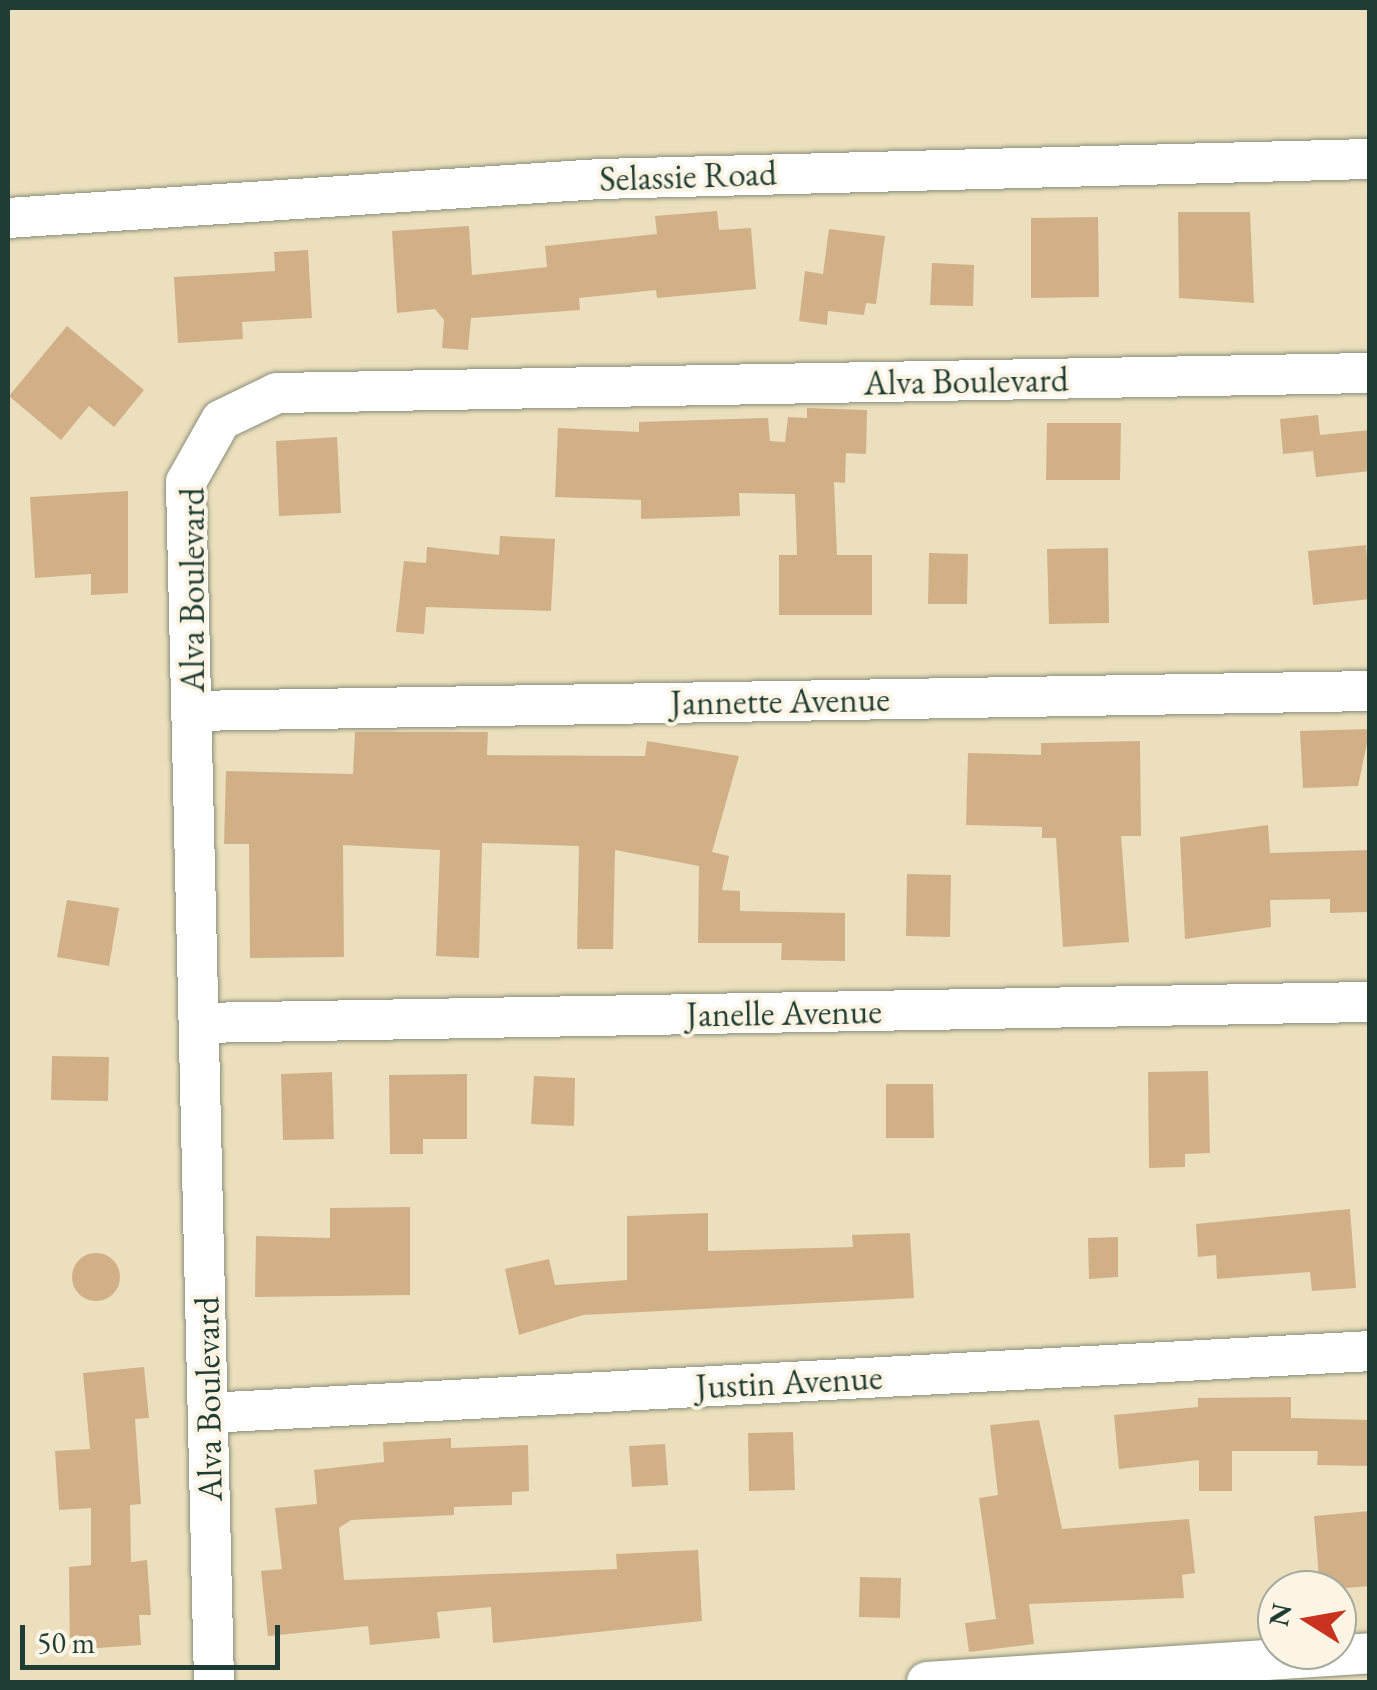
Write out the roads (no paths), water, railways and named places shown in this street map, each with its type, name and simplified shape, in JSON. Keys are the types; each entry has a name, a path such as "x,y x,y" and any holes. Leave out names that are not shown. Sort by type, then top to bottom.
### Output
{"street":[{"name":"Selassie Road","path":"8,218 600,178 1370,158"},
{"name":"Alva Boulevard","path":"214,1682 186,482 221,420 277,393 1370,373"},
{"name":"Jannette Avenue","path":"191,711 1370,692"},
{"name":"Janelle Avenue","path":"199,1023 1370,1002"},
{"name":"Justin Avenue","path":"208,1413 1370,1351"},
{"path":"926,1682 1370,1653"}]}
